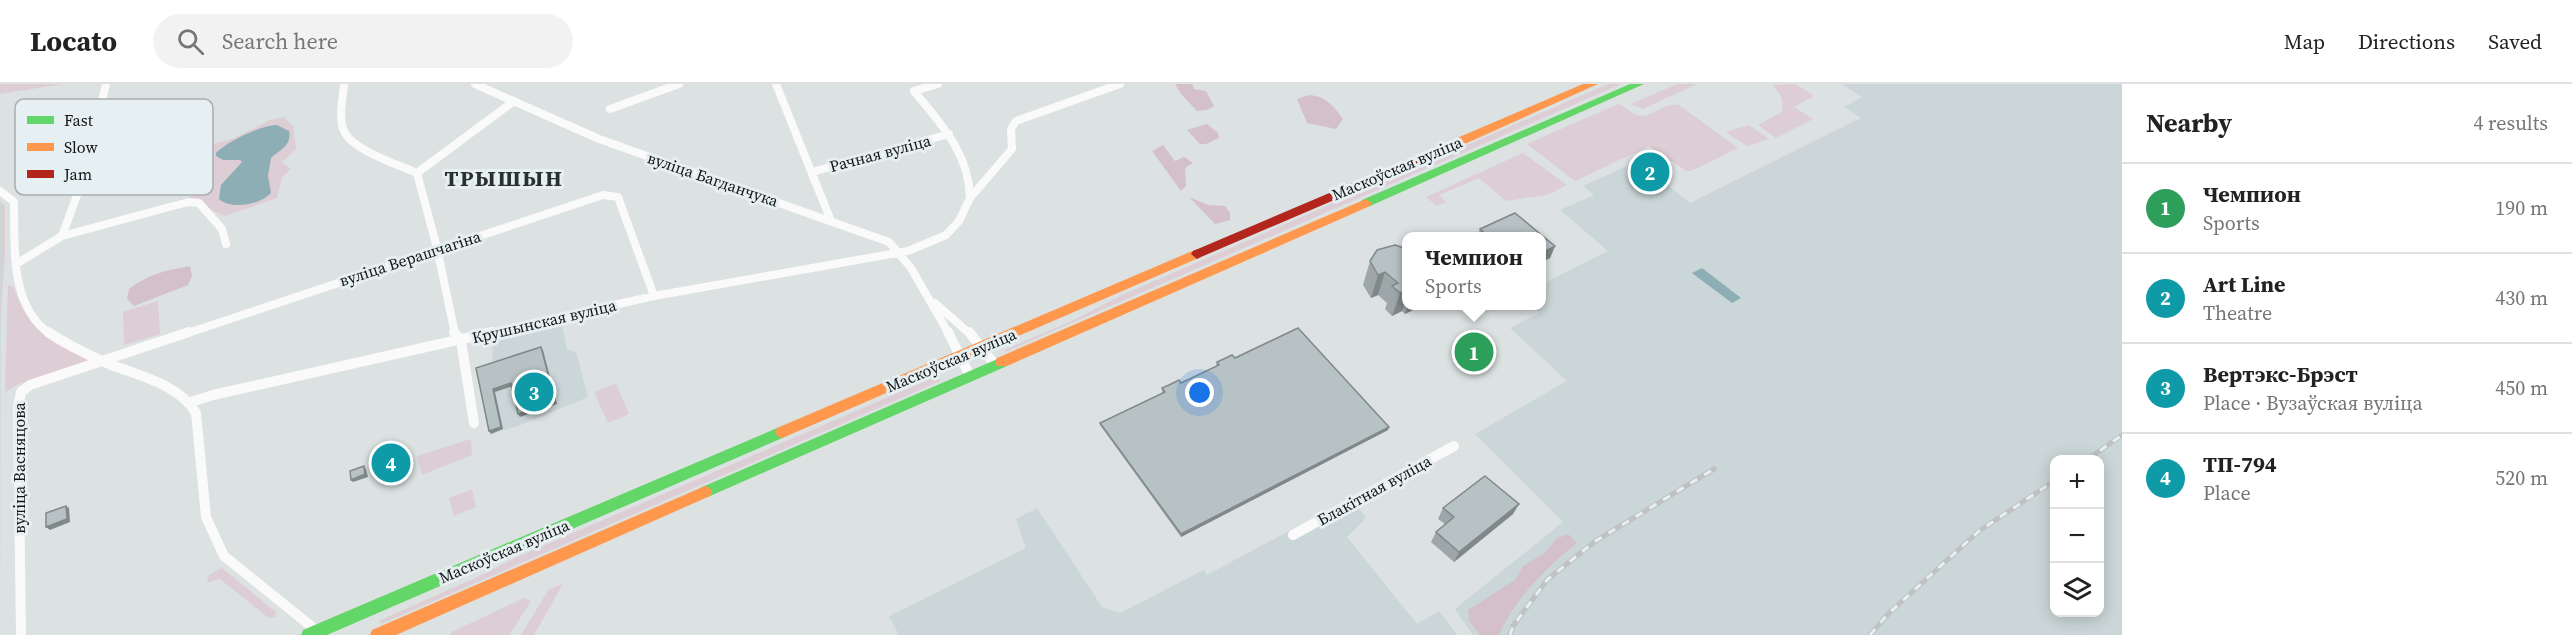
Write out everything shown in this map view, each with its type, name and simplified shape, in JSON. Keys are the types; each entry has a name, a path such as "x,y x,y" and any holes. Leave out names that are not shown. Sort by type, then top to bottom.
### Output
{"main road":[{"name":"Маскоўская вуліца","path":"313,633 1593,84"},
{"name":"Маскоўская вуліца","path":"378,635 1639,84"}],"street":[{"path":"100,99 106,84"},
{"path":"344,84 343,123 346,135 356,144 417,173 437,248 453,331 461,341 474,423"},
{"name":"вуліца Багданчука","path":"474,84 599,139 889,242 900,254 930,299 970,376"},
{"path":"610,109 679,84"},
{"path":"776,84 831,221"},
{"path":"938,84 914,91 949,134 968,169 971,183 970,198"},
{"path":"900,254 932,243 946,235 959,221 970,198 1012,149 1011,129 1016,121 1120,84"},
{"path":"417,173 514,101"},
{"name":"Рачная вуліца","path":"812,172 949,134"},
{"path":"0,190 14,202 16,264 26,305 38,324 65,342 172,389 191,402 196,413 206,517 225,556 313,633"},
{"path":"62,236 77,195"},
{"name":"вуліца Верашчагіна","path":"104,360 603,195 618,197 654,296"},
{"path":"16,264 62,236 188,202 199,203 222,229 226,244"},
{"name":"Крушынская вуліца","path":"191,402 444,342 461,341 654,296 900,254"},
{"name":"вуліца Багданчука","path":"930,299 972,335 995,365"},
{"name":"вуліца Васняцова","path":"21,635 18,507 19,396 25,388 36,382 104,360"},
{"name":"Блакітная вуліца","path":"1293,536 1454,446"}],"shaded area":[{"path":"0,84 63,84 0,94"},
{"path":"1175,84 1192,84 1194,89 1206,91 1214,106 1207,110 1197,111"},
{"path":"1608,84 1621,84 1005,352 1004,350 1072,321 1122,295"},
{"path":"1677,84 1697,84 1643,109 1631,104"},
{"path":"1796,84 1814,96 1794,107 1813,119 1776,138 1758,125 1782,112 1781,97 1772,85"},
{"path":"1842,84 2122,84 2122,635 1473,635 1455,609 1563,522 1475,434 1567,381 1510,328 1539,313 1536,310 1546,310 1546,282 1608,251 1560,210 1594,195 1583,186 1638,161 1690,203 1861,118 1844,107 1862,97"},
{"path":"1309,95 1329,102 1336,110 1343,119 1336,129 1307,123 1297,99"},
{"path":"1618,104 1636,115 1643,116 1670,105 1679,105 1738,148 1691,171 1686,171 1649,146 1575,181 1527,144"},
{"path":"284,117 293,126 296,149 282,162 291,169 282,177 277,198 225,216 211,210 202,200 162,205 196,195 213,195 213,144 232,139 270,120"},
{"path":"1207,124 1218,133 1219,138 1206,144 1200,144 1187,130"},
{"path":"1749,125 1769,139 1747,146 1726,132"},
{"path":"1163,145 1175,161 1184,157 1193,163 1185,168 1186,186 1181,191 1152,151"},
{"path":"1523,153 1567,185 1547,195 1506,201 1479,178 1439,195 1446,202 1437,206 1426,197"},
{"path":"1189,197 1208,205 1225,206 1230,213 1230,220 1215,224"},
{"path":"0,201 5,206 5,253 1,286 1,635"},
{"path":"2,203 5,206 5,253 0,326"},
{"path":"190,266 192,276 188,285 134,306 127,299 129,289 143,280 166,271"},
{"path":"8,285 13,287 27,315 44,333 92,358 86,363 19,384 5,392"},
{"path":"158,301 160,334 124,345 123,312"},
{"path":"562,325 567,350 576,352 588,397 518,426 491,434 478,371 492,366 493,342"},
{"path":"937,376 940,381 381,624 379,621 515,558"},
{"path":"616,384 629,414 608,423 594,392"},
{"path":"471,439 472,455 422,475 417,456"},
{"path":"472,489 476,507 454,516 449,498"},
{"path":"1356,504 1366,518 1347,537 1417,624 1439,611 1457,635 899,635 889,616 1026,548 1016,519 1037,508 1102,607 1120,613 1204,570 1207,575 1289,531 1296,538"},
{"path":"1568,534 1577,543 1533,584 1514,608 1499,635 1480,635 1469,621 1468,610 1515,580 1523,566 1545,553 1556,539"},
{"path":"222,568 276,612 275,617 269,618 220,579 207,583 209,575"},
{"path":"563,584 534,635 521,635 549,589"},
{"path":"524,598 531,601 509,635 450,635 452,632"}],"water":[{"path":"277,125 289,131 289,140 271,158 268,176 271,193 260,201 245,205 231,204 219,199 221,185 242,162 223,160 216,156 216,153 244,135"},
{"path":"1702,268 1741,298 1732,303 1692,273"}],"building":[{"path":"1515,213 1538,232 1483,232 1480,229"},
{"path":"1546,239 1555,246 1546,251"},
{"path":"1395,245 1402,247 1402,292 1400,293 1392,286 1398,283 1385,272 1378,275 1370,261 1377,250"},
{"path":"1298,328 1389,427 1181,534 1100,423 1165,392 1162,388 1179,380 1181,383 1219,365 1217,362 1232,355 1235,358"},
{"path":"541,347 555,401 518,414 511,383 493,389 501,427 489,431 476,368"},
{"path":"398,453 399,461 380,468 379,460"},
{"path":"364,466 365,474 351,480 350,471"},
{"path":"1485,476 1519,504 1459,552 1436,532 1454,517 1443,508"},
{"path":"66,506 67,519 46,527 46,513"}],"railway":[{"path":"2094,455 2122,435"},
{"path":"1510,635 1513,626 1547,580 1594,542 1714,469"},
{"path":"1870,635 1888,614 1979,531 2050,484"}],"traffic: fast":[{"path":"1366,203 1639,84"},
{"path":"705,492 1002,362"},
{"path":"309,635 782,432"}],"traffic: slow":[{"path":"1454,144 1593,84"},
{"path":"1002,362 1366,203"},
{"path":"782,432 1197,254"},
{"path":"378,635 705,492"}],"traffic: jam":[{"path":"1197,254 1454,144"}],"place":[{"name":"Art Line","path":"1650,172"},
{"name":"Чемпион","path":"1474,352"},
{"name":"Вертэкс-Брэст","path":"534,392"},
{"name":"ТП-794","path":"391,463"}],"district":[{"name":"ТРЫШЫН","path":"504,178"}]}
